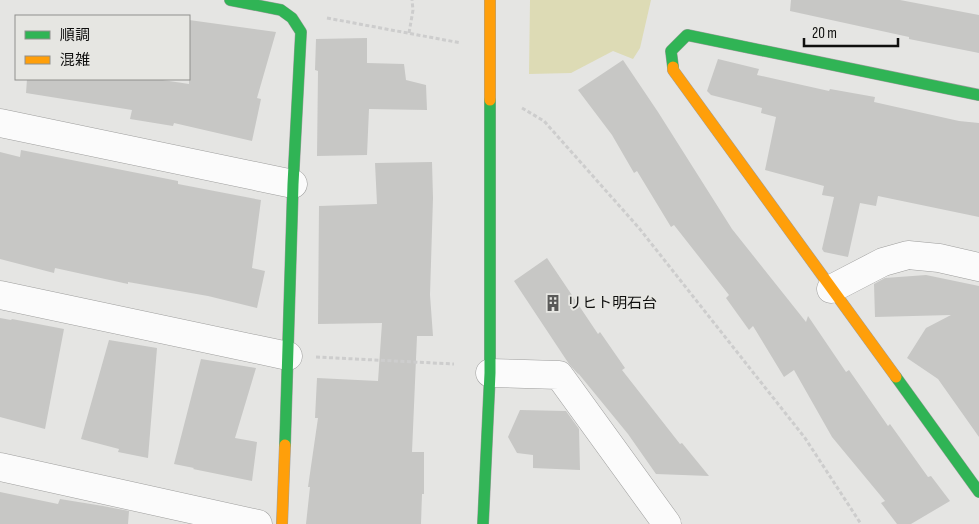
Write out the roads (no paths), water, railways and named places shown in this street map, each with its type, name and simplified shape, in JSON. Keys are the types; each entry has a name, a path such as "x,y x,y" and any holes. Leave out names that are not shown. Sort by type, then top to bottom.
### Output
{"street":[{"path":"230,0 281,10 292,18 301,32 293,184 282,524"},
{"path":"483,524 490,373 490,0"},
{"path":"979,95 687,35 672,51 673,70 979,492"},
{"path":"0,123 293,184"},
{"path":"831,289 884,262 908,255 940,258 979,266"},
{"path":"0,295 288,356"},
{"path":"490,373 559,375 667,524"},
{"path":"0,467 258,524"}],"place":[{"name":"リヒト明石台","path":"553,303"}]}
